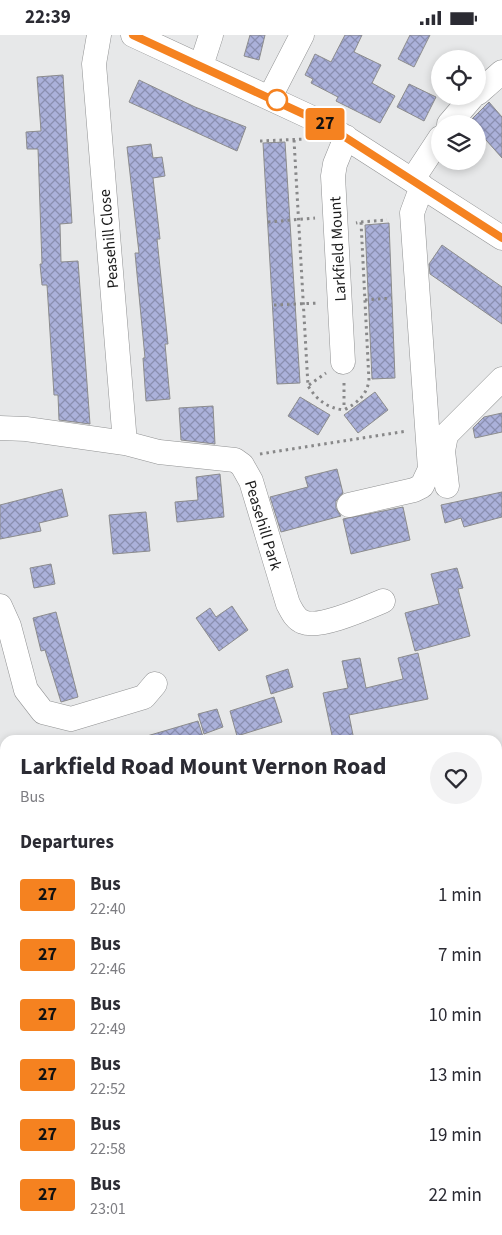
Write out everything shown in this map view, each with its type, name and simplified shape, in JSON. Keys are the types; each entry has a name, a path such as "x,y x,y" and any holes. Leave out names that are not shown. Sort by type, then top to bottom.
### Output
{"street":[{"name":"Peasehill Close","path":"99,35 94,64 126,443"},
{"path":"133,35 323,123 502,238"},
{"path":"201,65 211,35"},
{"path":"270,97 302,35"},
{"path":"486,86 502,72"},
{"path":"457,115 466,105"},
{"name":"Larkfield Mount","path":"343,362 333,177 335,164 346,137"},
{"path":"349,505 414,490 422,485 430,469 412,213 417,183 431,156"},
{"path":"447,486 443,451 446,435 502,379"},
{"name":"Peasehill Park","path":"0,428 26,429 126,443 159,452 235,460 242,465 251,481 288,604 301,621 308,624 320,622 358,612 383,601"},
{"path":"0,606 10,626 26,690 43,712 70,719 144,697 155,684"}],"path":[{"path":"294,139 308,386"},
{"path":"268,222 335,216"},
{"path":"362,222 387,221"},
{"path":"343,362 344,410"},
{"path":"235,460 264,453 428,428"}],"building":[{"path":"250,35 265,35 259,60 244,56"},
{"path":"345,35 362,35 354,52 381,65 372,83 395,96 380,123 336,101 338,97 311,83 313,79 305,75 315,54 331,62"},
{"path":"410,35 430,35 414,67 398,59"},
{"path":"63,75 72,223 60,224 61,262 78,261 90,424 59,420 58,395 54,395 47,285 42,285 40,264 42,264 38,149 27,149 26,132 41,131 37,77"},
{"path":"139,80 195,107 246,127 237,151 129,102"},
{"path":"409,84 431,95 432,105 424,121 397,107"},
{"path":"489,102 502,117 502,158 486,140 486,115 476,115"},
{"path":"285,142 300,383 277,384 263,143"},
{"path":"151,144 153,158 162,157 165,176 153,178 160,239 157,239 168,344 165,344 170,399 146,401 143,358 145,358 135,253 139,253 127,147"},
{"path":"389,223 395,378 372,379 365,225"},
{"path":"442,245 502,287 502,324 430,274 429,264"},
{"path":"375,392 388,410 358,433 344,415"},
{"path":"300,397 330,415 318,435 288,416"},
{"path":"213,406 215,444 181,440 179,408"},
{"path":"502,413 502,432 475,438 473,428 484,417"},
{"path":"337,469 343,493 336,501 336,508 341,516 281,532 270,497 308,487 305,477"},
{"path":"220,474 224,517 177,522 175,502 198,500 196,477"},
{"path":"62,489 68,516 39,523 41,531 0,539 0,505"},
{"path":"502,492 502,517 464,527 461,518 445,523 441,505"},
{"path":"403,507 410,540 351,554 343,519"},
{"path":"146,512 150,551 113,554 109,515"},
{"path":"51,564 55,584 34,588 30,568"},
{"path":"457,568 463,588 458,589 470,636 415,651 405,613 439,604 431,574"},
{"path":"232,606 248,630 219,651 196,618 210,608 216,617"},
{"path":"56,612 78,697 61,702 45,650 41,651 33,618"},
{"path":"418,653 428,699 349,715 353,735 332,735 323,693 348,688 342,661 360,658 366,688 403,679 398,658"},
{"path":"288,669 293,687 271,694 266,676"},
{"path":"274,697 282,722 237,735 230,711"},
{"path":"217,709 223,727 204,734 198,714"},
{"path":"198,721 202,735 150,735"}],"bus line":[{"name":"27","path":"133,35 323,123 413,179 502,238"}]}
